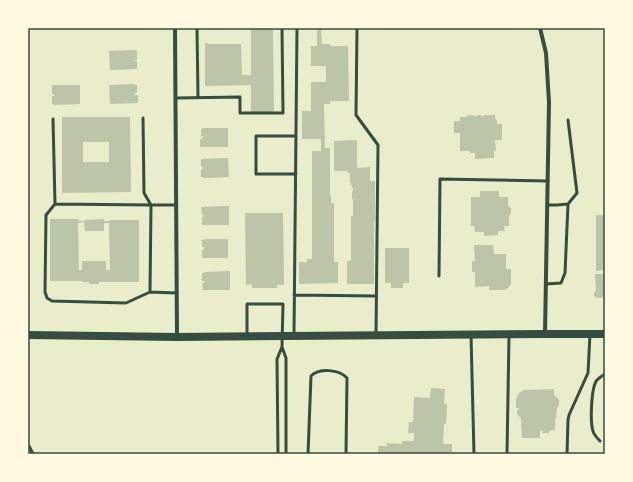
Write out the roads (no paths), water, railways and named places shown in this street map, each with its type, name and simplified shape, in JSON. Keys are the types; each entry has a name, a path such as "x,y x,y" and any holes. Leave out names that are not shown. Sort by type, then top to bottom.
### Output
{"main road":[{"path":"28,335 177,338 605,334"}],"street":[{"path":"175,28 177,338"},
{"path":"540,28 546,53 549,102 545,334"}],"lane":[{"path":"197,28 198,97"},
{"path":"176,98 240,97 240,113 283,113 282,28"},
{"path":"294,336 297,28"},
{"path":"356,28 356,115 378,145 376,336"},
{"path":"144,118 144,193 151,205 150,292"},
{"path":"54,119 55,204 46,215 45,292 47,298 52,301 126,303 150,292 177,293"},
{"path":"546,284 561,282 565,273 568,204 577,193 568,120"},
{"path":"296,136 256,136 256,174 296,174"},
{"path":"439,276 440,179 548,181"},
{"path":"55,204 176,204"},
{"path":"547,205 568,204"},
{"path":"294,296 376,296"},
{"path":"246,337 247,304 282,304 282,347 286,358 286,454"},
{"path":"508,454 509,334"},
{"path":"568,454 568,420 588,373 590,334"},
{"path":"471,335 474,454"},
{"path":"278,454 277,359 282,347"},
{"path":"308,454 311,376 318,371 339,372 347,378 346,454"},
{"path":"600,441 592,430 592,393 597,380 605,374"},
{"path":"28,445 34,454"}]}
